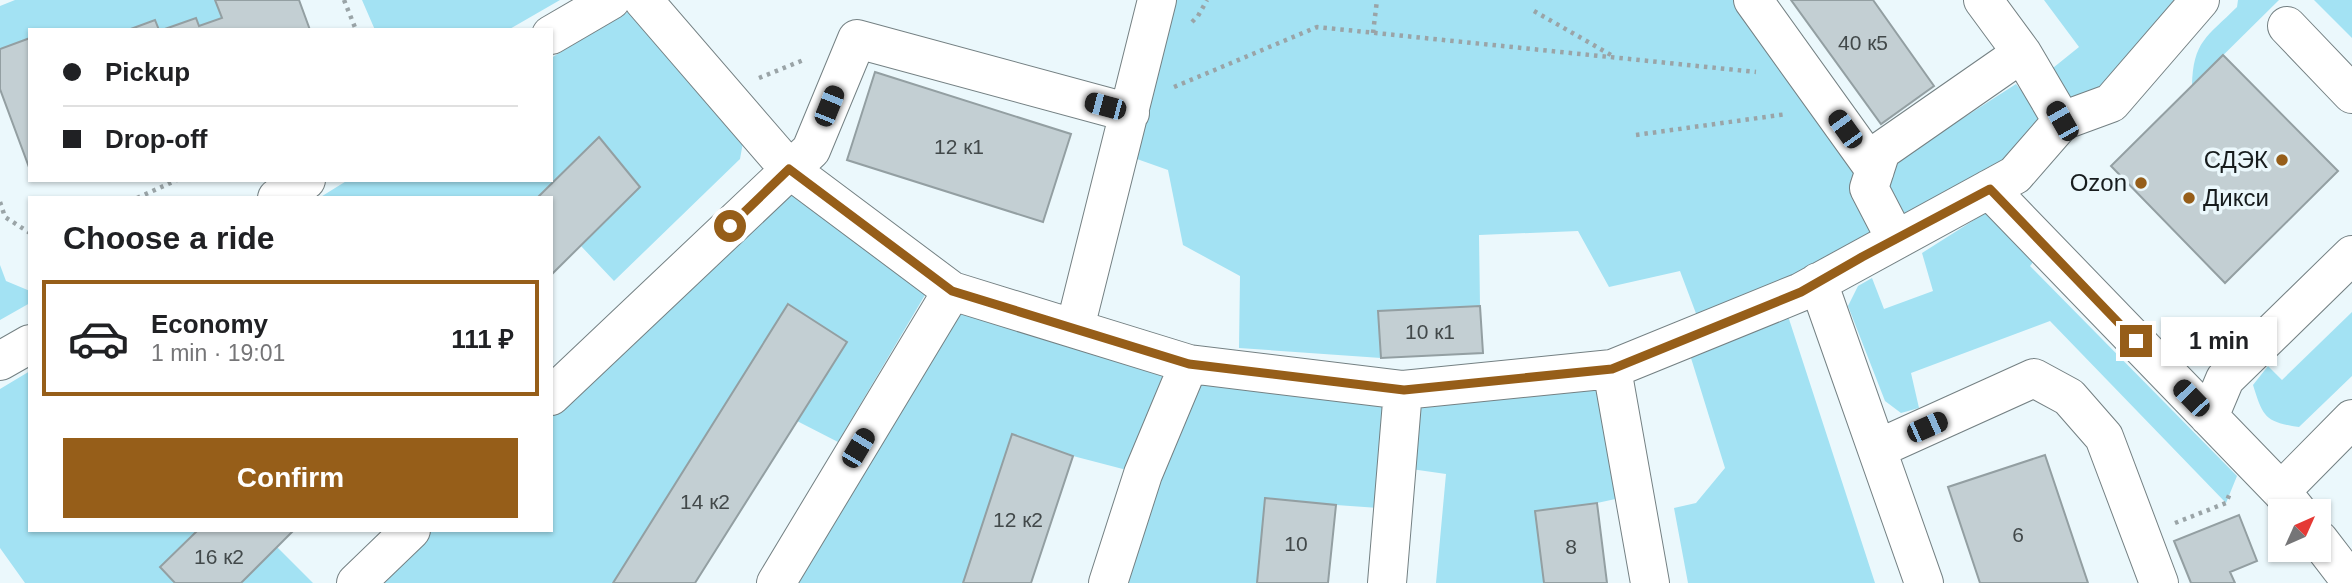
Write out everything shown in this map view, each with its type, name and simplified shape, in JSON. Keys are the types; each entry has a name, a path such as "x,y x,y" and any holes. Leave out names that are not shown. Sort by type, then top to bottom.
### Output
{"lane":[{"path":"553,34 611,0"},
{"path":"643,0 789,169 952,291 1189,364 1404,390 1612,369 1801,292 2014,175 2062,121 2111,103 2200,0"},
{"path":"1075,328 1157,0"},
{"path":"1753,0 1875,170"},
{"path":"1983,0 2022,53 2062,121"},
{"path":"2287,26 2352,94"},
{"path":"553,394 811,150 857,39 1130,109"},
{"path":"1896,240 1869,188 1881,151 2022,53"},
{"path":"280,196 303,182"},
{"path":"1990,189 2287,499"},
{"path":"2209,417 2225,379 2352,255"},
{"path":"1818,282 1924,583"},
{"path":"776,583 952,291"},
{"path":"0,361 28,345"},
{"path":"1108,583 1143,474 1189,364"},
{"path":"1612,369 1650,583"},
{"path":"1877,449 2035,378 2069,397 2104,437 2159,583"},
{"path":"1387,583 1404,390"},
{"path":"2291,499 2352,419"},
{"path":"356,583 409,532"},
{"path":"2331,556 2352,583"}],"path":[{"path":"344,0 355,28"},
{"path":"1373,33 1377,0"},
{"path":"1534,11 1615,58"},
{"path":"1130,109 1317,27 1808,77"},
{"path":"1636,135 1830,108"},
{"path":"141,196 173,182"},
{"path":"0,202 5,217 28,232"},
{"path":"2141,536 2226,503 2236,476 2250,460"}],"shaded area":[{"path":"15,0 215,0 222,18 199,26 196,18 168,28 158,28 155,20 133,28 28,28 28,39 0,49 0,6"},
{"path":"362,0 560,0 511,28 374,28"},
{"path":"1157,0 1753,0 1896,240 1703,332 1680,271 1609,287 1578,231 1479,235 1480,306 1379,311 1381,358 1239,348 1240,276 1183,245 1168,170 1120,153"},
{"path":"2044,0 2200,0 2062,121 2038,80 2079,47"},
{"path":"2238,0 2279,0 2192,86 2199,49 2210,33 2237,7"},
{"path":"2314,0 2352,0 2352,38"},
{"path":"644,2 747,120 740,159 614,281 581,246 640,187 599,137 539,196 322,196 345,182 553,182 553,57"},
{"path":"2016,84 2042,116 2006,164 1909,222 1887,182 1901,158"},
{"path":"789,169 935,278 838,442 797,421 847,342 788,305 613,583 356,583 409,532 553,532 553,394"},
{"path":"2004,201 2046,247 2030,266 2237,476 2226,503 2050,321 1911,373 1919,408 1901,413 1885,401 1848,306 1858,286 1872,278 1884,309 1933,291 1922,253"},
{"path":"0,265 6,281 28,290 28,304 0,320"},
{"path":"952,291 1075,328 1403,390 1612,369 1634,495 1535,511 1544,583 1436,583 1446,474 1397,467 1393,509 1336,505 1257,583 1108,583 1142,474 1073,456 1012,434 963,583 776,583"},
{"path":"2352,312 2352,376 2299,427 2272,420 2263,411 2253,385 2268,366 2282,380"},
{"path":"1788,316 1875,583 1688,583 1674,508 1696,503 1725,468 1691,358"},
{"path":"28,372 28,532 196,532 160,567 175,583 25,583 0,548 0,389"},
{"path":"277,547 313,583 241,583"}],"building":[{"path":"215,0 299,0 309,28 168,28 196,18 199,26 222,18"},
{"path":"1791,0 1873,0 1934,86 1881,124"},
{"path":"155,20 158,28 133,28"},
{"path":"28,39 28,165 0,89 0,49"},
{"path":"2223,55 2338,171 2225,283 2111,166"},
{"path":"875,72 1071,134 1043,222 847,160"},
{"path":"599,137 640,187 553,273 553,196 539,196"},
{"path":"788,304 847,342 695,583 613,583"},
{"path":"1480,306 1483,353 1381,358 1378,311"},
{"path":"1012,434 1073,456 1031,583 963,583"},
{"path":"2045,455 2088,583 1980,583 1948,487"},
{"path":"1265,498 1336,505 1328,583 1257,583"},
{"path":"1597,503 1607,583 1544,583 1535,511"},
{"path":"2239,515 2257,561 2230,572 2235,583 2191,583 2174,541"},
{"path":"196,532 292,532 241,583 175,583 160,567"}],"place":[{"name":"СДЭК","path":"2282,160"},
{"name":"Ozon","path":"2141,183"},
{"name":"Дикси","path":"2189,198"}],"route":[{"path":"730,226 789,169 952,291 1189,364 1404,390 1612,369 1801,292 1990,189 2136,341"}]}
